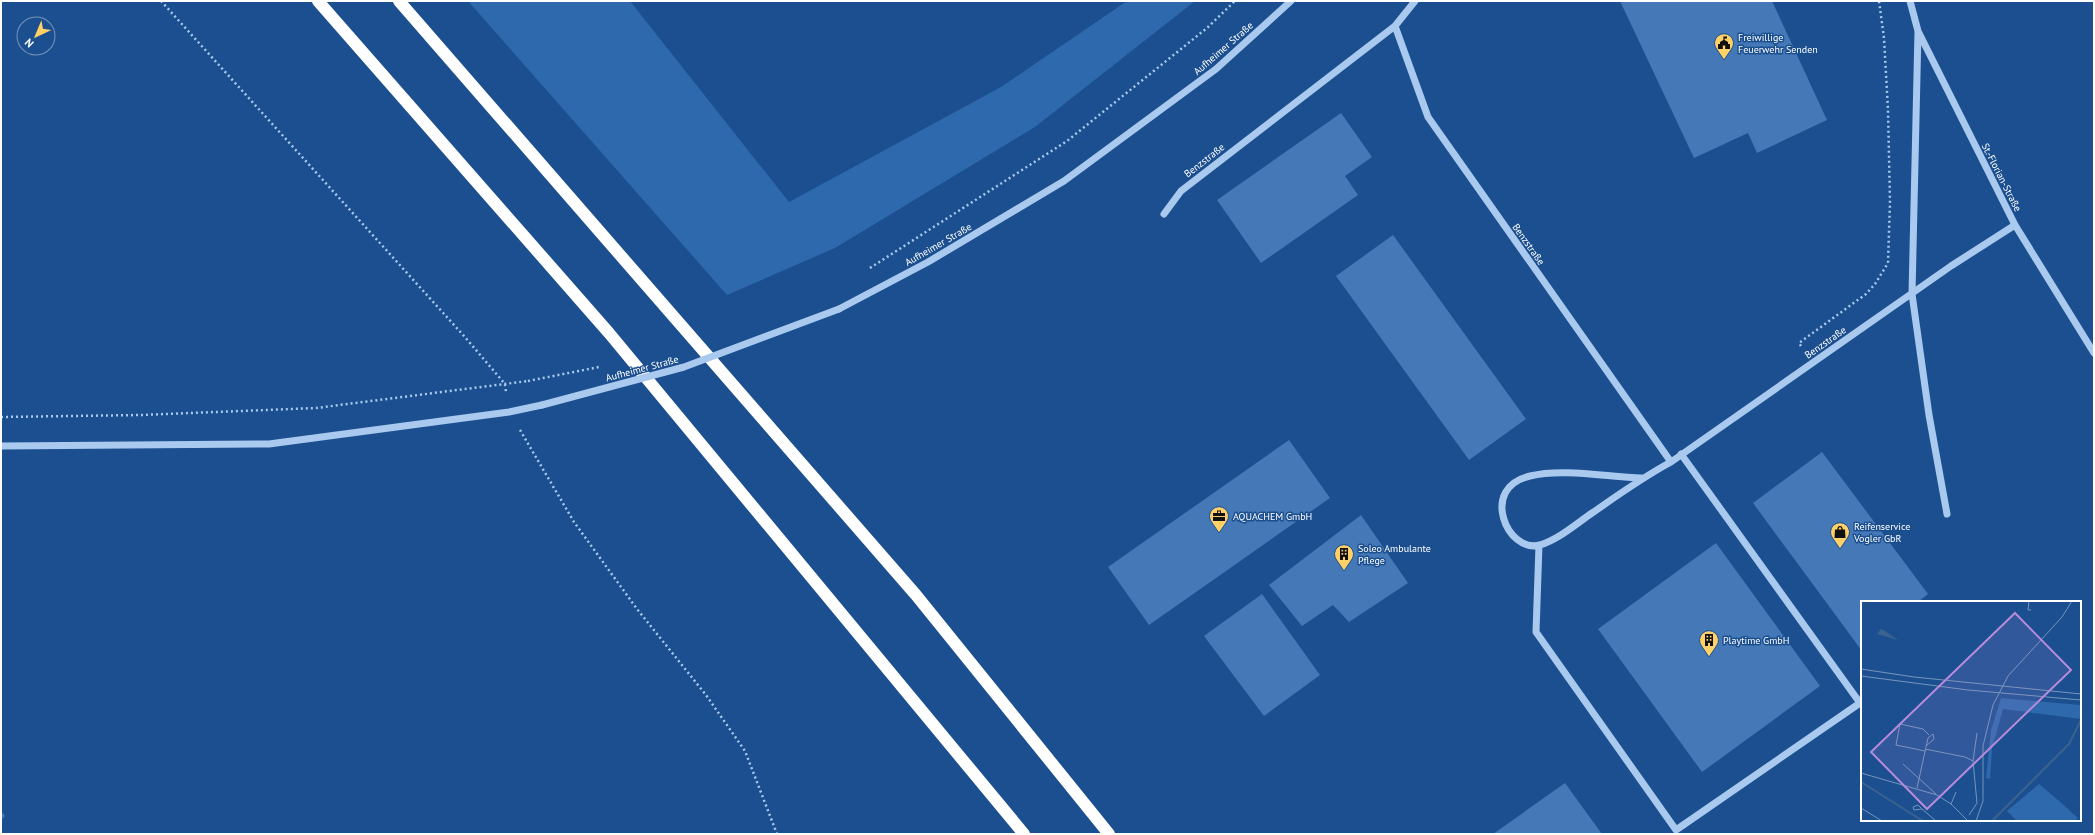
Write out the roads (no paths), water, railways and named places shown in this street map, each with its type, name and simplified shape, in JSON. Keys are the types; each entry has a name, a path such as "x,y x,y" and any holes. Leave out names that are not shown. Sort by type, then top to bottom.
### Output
{"highway":[{"path":"318,1 609,333 1024,834"},
{"path":"399,1 916,595 1109,834"}],"street":[{"name":"Aufheimer Straße","path":"1,446 269,444 509,412 542,405 684,367 839,309 928,262 1064,181 1216,70 1292,1"},
{"name":"Benzstraße","path":"1164,214 1181,191 1395,26 1415,1"},
{"name":"St.-Florian-Straße","path":"1910,1 1918,31 2015,225 2094,353"},
{"name":"Benzstraße","path":"1395,26 1428,117 1671,462"},
{"path":"1918,31 1912,294 1930,415 1947,514"},
{"name":"Benzstraße","path":"1539,545 1566,531 1642,478 1671,462 1912,294 2015,225"},
{"path":"1642,478 1558,473 1530,476 1519,480 1510,486 1504,495 1501,506 1504,521 1508,530 1515,537 1532,545 1539,545 1536,632 1676,830 1860,703 1682,454"}],"place":[{"name":"Freiwillige Feuerwehr Senden","path":"1724,60"},
{"name":"AQUACHEM GmbH","path":"1219,533"},
{"name":"Reifenservice Vogler GbR","path":"1840,549"},
{"name":"Soleo Ambulante Pflege","path":"1344,571"},
{"name":"Playtime GmbH","path":"1709,657"}]}
